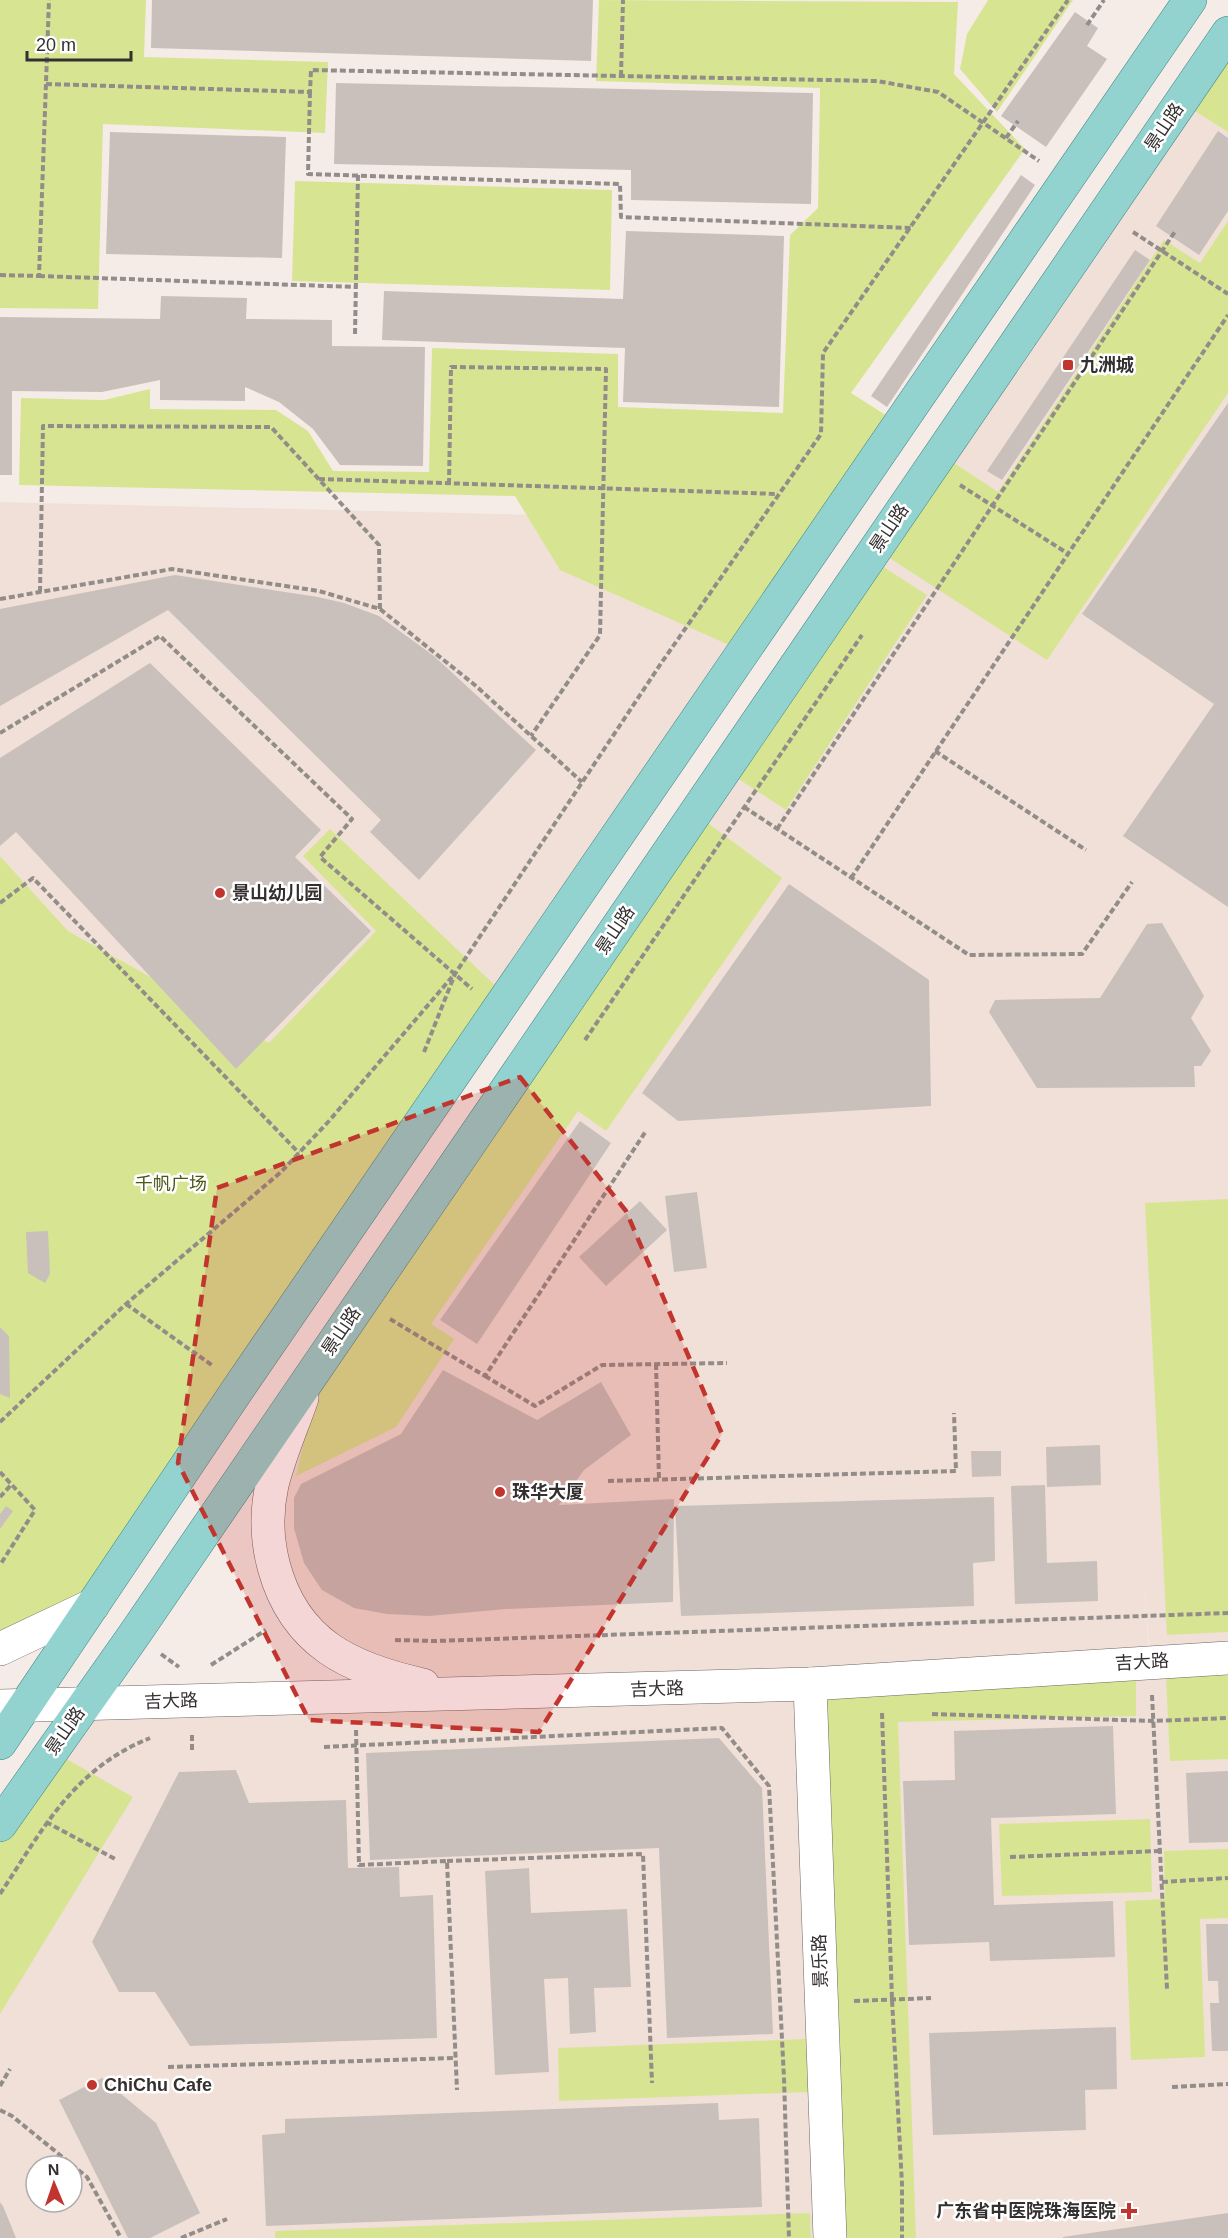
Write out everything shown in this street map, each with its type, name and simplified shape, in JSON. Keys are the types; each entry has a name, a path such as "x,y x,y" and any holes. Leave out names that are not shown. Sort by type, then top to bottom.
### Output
{"main road":[{"path":"0,1743 13,1706 93,1605 240,1386 1190,0"},
{"name":"景山路","path":"6,1815 147,1615 1228,33"},
{"path":"308,1380 272,1485 268,1515 270,1551 279,1586 292,1613 307,1631 334,1652 362,1667 396,1679 463,1694"},
{"path":"0,1649 93,1605"},
{"name":"吉大路","path":"13,1706 810,1684 1150,1661 1228,1658"},
{"name":"景乐路","path":"810,1684 830,2238"}],"path":[{"path":"39,276 49,0"},
{"path":"621,76 623,0"},
{"path":"0,1422 126,1304 281,1172 329,1121 455,974 662,662 821,434 823,353 985,123 1068,0"},
{"path":"1087,26 1104,0"},
{"path":"911,228 621,217 620,184 308,174 311,70 877,81 938,92 1067,179"},
{"path":"46,84 310,92"},
{"path":"1006,138 1018,121"},
{"path":"355,334 358,175"},
{"path":"1139,222 1132,232 1228,294"},
{"path":"777,829 1176,230"},
{"path":"0,275 356,287"},
{"path":"851,878 1228,315"},
{"path":"449,483 451,367 606,369 600,635 531,736"},
{"path":"40,592 43,426 271,427 379,545 380,609"},
{"path":"932,467 1067,553"},
{"path":"956,496 969,477"},
{"path":"318,479 778,494"},
{"path":"0,599 172,569 319,591 380,609 476,686 582,782"},
{"path":"584,1043 869,625"},
{"path":"0,733 160,636 352,819 320,857 497,1010"},
{"path":"935,751 1086,850"},
{"path":"713,787 969,956 1082,954 1132,882"},
{"path":"0,903 33,878 299,1153"},
{"path":"422,1059 455,974"},
{"path":"485,1376 646,1131"},
{"path":"126,1304 240,1386"},
{"path":"395,1309 389,1319 535,1406 602,1365 727,1363"},
{"path":"656,1364 659,1479"},
{"path":"608,1481 956,1471 954,1413"},
{"path":"0,1472 35,1510 0,1566"},
{"path":"0,1497 11,1485"},
{"path":"203,1671 292,1613"},
{"path":"387,1639 436,1641 1228,1613"},
{"path":"1150,1661 1167,1989"},
{"path":"870,1711 882,1712 892,1999 902,2184 902,2238"},
{"path":"929,1713 1153,1721 1228,1718"},
{"path":"356,1723 359,1865 643,1854 652,2083"},
{"path":"324,1747 722,1728 769,1786 784,2078 789,2238"},
{"path":"0,1894 70,1791 101,1763 157,1735"},
{"path":"6,1815 47,1823 115,1859"},
{"path":"1010,1857 1160,1851"},
{"path":"447,1862 457,2090"},
{"path":"1162,1882 1228,1878"},
{"path":"822,2002 931,1998"},
{"path":"168,2067 455,2058"},
{"path":"0,2086 10,2069"},
{"path":"1172,2087 1228,2084"},
{"path":"0,2110 12,2116 87,2176 121,2238"},
{"path":"181,2238 227,2219"}],"highlighted area":[{"path":"520,1077 626,1211 722,1434 539,1732 309,1720 178,1463 217,1188"}],"shaded area":[{"path":"1228,34 1228,1657 1154,1661 1228,1658 1228,2238 0,2238 0,1830 85,1703 462,1694 334,1652 281,1585 284,1453","holes":["1143,1580 1151,1661 1150,1661"]},
{"path":"0,502 830,522 417,1126 68,931 0,856"}],"green space":[{"path":"0,0 146,0 144,57 328,62 325,133 103,124 98,309 0,308"},
{"path":"599,0 958,2 954,74 1025,149 851,393 895,421 736,648 560,570 515,496 19,485 21,398 104,400 150,389 150,409 276,410 308,431 333,471 429,472 432,348 618,354 618,407 783,413 790,235 818,208 820,88 596,81"},
{"path":"988,0 1073,0 997,112 960,69 967,34"},
{"path":"1228,49 1228,132 1187,106"},
{"path":"295,181 612,190 610,290 292,281"},
{"path":"1228,221 1228,393 1047,660 888,557 948,459 998,492 1164,240 1200,263"},
{"path":"879,564 927,595 786,810 737,778"},
{"path":"701,818 782,878 606,1131 578,1111 431,1324 454,1339 396,1427 296,1476 318,1382"},
{"name":"千帆广场","path":"330,829 501,991 98,1591 0,1646 0,856 68,931 269,1043 376,931 303,856"},
{"path":"1228,1199 1228,1632 1167,1635 1145,1203"},
{"path":"1228,1674 1228,1759 1170,1761 1166,1677"},
{"path":"1136,1678 1136,1716 898,1722 916,2238 840,2238 823,1694"},
{"path":"56,1753 133,1797 0,2014 0,1836"},
{"path":"1150,1819 1152,1892 1002,1896 999,1824"},
{"path":"1228,1849 1228,1918 1200,1919 1205,2057 1131,2060 1125,1901 1165,1899 1164,1851"},
{"path":"807,2039 809,2092 559,2101 558,2048"},
{"path":"810,2213 811,2238 275,2238 275,2231"}],"building":[{"path":"152,0 593,0 591,61 151,48"},
{"path":"1075,12 1098,28 1087,46 1107,59 1046,147 1001,116"},
{"path":"336,83 813,93 811,204 631,200 631,170 334,164"},
{"path":"1218,131 1228,138 1228,211 1199,255 1156,226"},
{"path":"110,132 286,137 282,258 106,254"},
{"path":"1021,175 1035,185 887,407 871,396"},
{"path":"626,231 784,236 779,407 623,402 625,348 382,340 384,291 623,299"},
{"name":"九洲城","path":"1135,250 1150,260 1002,480 987,471"},
{"path":"161,296 247,298 246,319 332,320 332,346 425,347 423,466 340,465 313,429 279,402 245,387 245,401 160,400 160,380 102,392 12,391 12,475 0,475 0,317 160,319"},
{"path":"1228,403 1228,907 1123,836 1214,704 1082,614"},
{"path":"175,575 318,597 344,603 379,616 434,656 536,750 419,880 370,832 381,820 168,610 0,706 0,609"},
{"name":"景山幼儿园","path":"150,663 321,830 295,857 371,931 236,1069 16,832 0,846 0,758"},
{"path":"789,884 929,980 931,1106 678,1121 642,1093"},
{"path":"1162,923 1204,996 1191,1018 1211,1051 1201,1066 1194,1066 1195,1087 1037,1088 989,1012 995,1000 1100,998 1147,924"},
{"path":"580,1121 611,1143 477,1344 440,1320"},
{"path":"697,1192 707,1268 674,1272 665,1196"},
{"path":"640,1201 667,1230 606,1286 579,1257"},
{"path":"48,1231 50,1274 45,1283 28,1273 26,1232"},
{"path":"0,1327 9,1336 10,1398 0,1394"},
{"name":"珠华大厦","path":"443,1370 537,1420 601,1382 631,1435 584,1470 559,1505 674,1499 673,1602 506,1609 429,1616 387,1614 354,1608 322,1590 304,1563 294,1528 294,1498 301,1484 401,1434"},
{"path":"1100,1445 1101,1485 1047,1487 1046,1447"},
{"path":"971,1451 1001,1451 1001,1476 972,1477"},
{"path":"1045,1485 1047,1563 1097,1561 1098,1601 1015,1604 1011,1486"},
{"path":"994,1497 995,1561 973,1563 974,1606 681,1616 675,1506"},
{"path":"6,1506 13,1511 0,1529 0,1514"},
{"path":"1113,1726 1116,1814 991,1818 994,1905 1113,1901 1115,1957 990,1961 989,1942 909,1945 903,1781 955,1780 954,1731"},
{"path":"719,1738 762,1788 773,2034 667,2038 659,1848 370,1860 366,1753"},
{"path":"236,1770 249,1803 346,1800 348,1868 399,1867 400,1897 433,1895 437,2038 190,2046 155,1992 119,1992 92,1942 179,1772"},
{"path":"1228,1771 1228,1842 1189,1843 1186,1773"},
{"path":"529,1868 531,1913 627,1909 631,1987 594,1988 596,2032 570,2034 568,1978 544,1979 549,2072 495,2075 485,1871"},
{"path":"1206,1924 1228,1924 1228,2051 1212,2051 1210,2003 1219,2003 1218,1981 1208,1981"},
{"path":"1116,2027 1117,2089 1085,2090 1086,2130 933,2135 929,2033"},
{"path":"102,2078 156,2123 200,2213 150,2238 128,2238 59,2100"},
{"path":"718,2103 719,2120 759,2118 762,2207 266,2226 262,2135 285,2133 285,2119"},
{"path":"0,2202 3,2206 16,2238 0,2238"},
{"path":"1228,2213 1228,2238 1063,2238 1063,2237"}],"place":[{"name":"九洲城","path":"1068,365"},
{"name":"景山幼儿园","path":"220,893"},
{"name":"珠华大厦","path":"500,1492"},
{"name":"ChiChu Cafe","path":"92,2085"},
{"name":"广东省中医院珠海医院","path":"1129,2211"}]}
